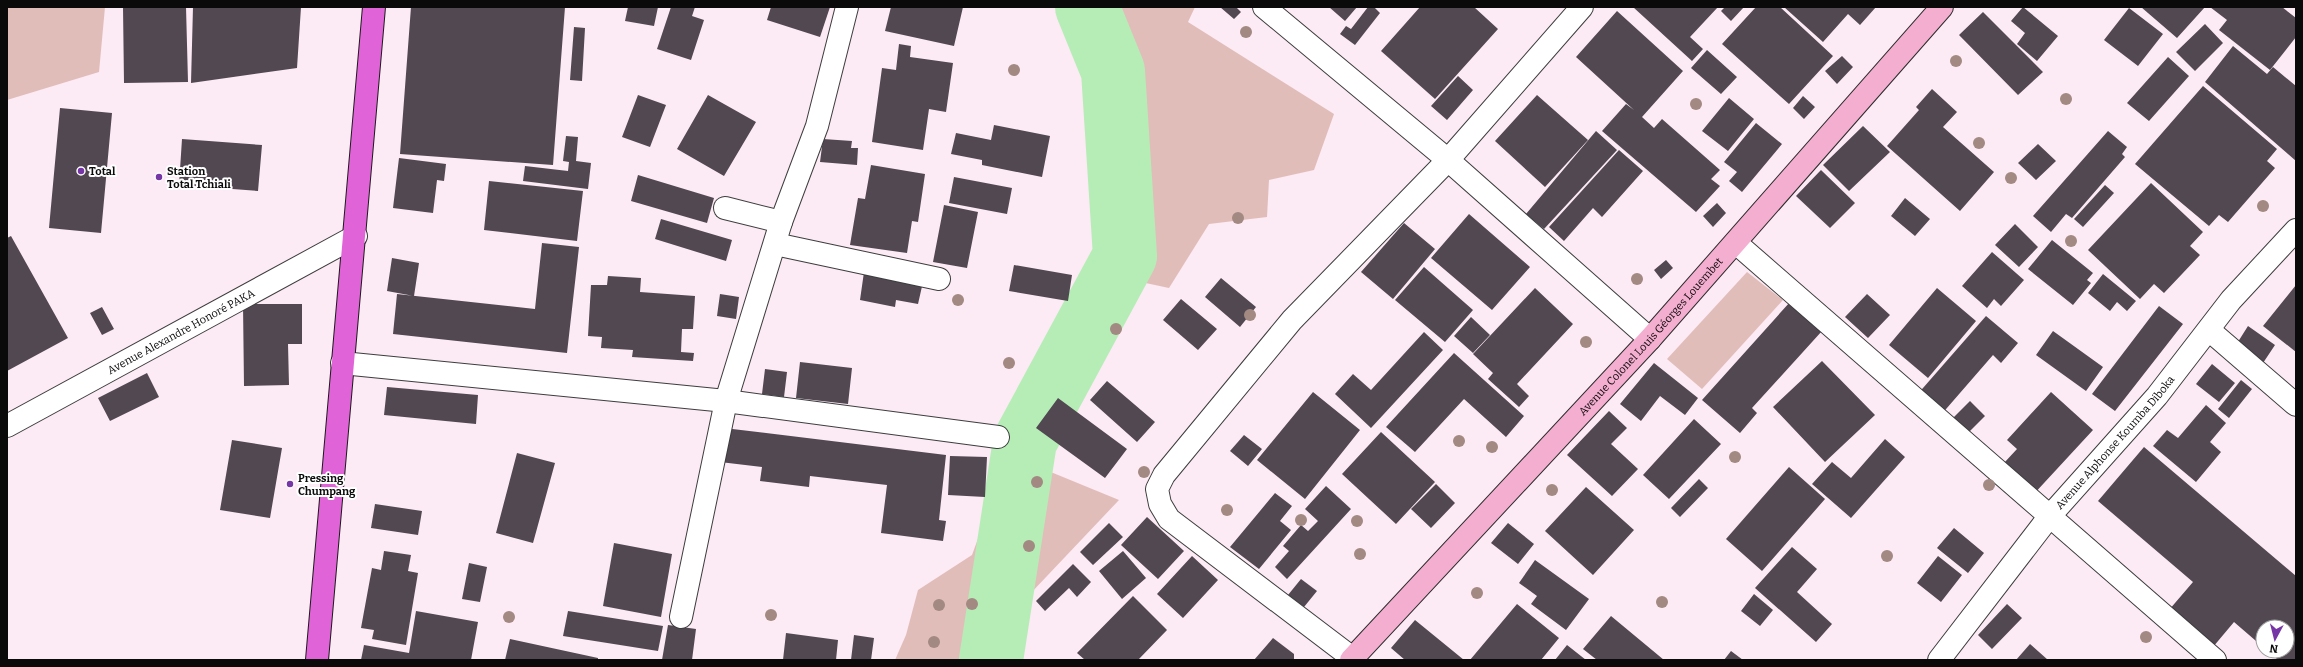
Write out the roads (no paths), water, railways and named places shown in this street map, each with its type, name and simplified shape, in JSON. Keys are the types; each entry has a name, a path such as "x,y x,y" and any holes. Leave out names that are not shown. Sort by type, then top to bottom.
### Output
{"highway":[{"path":"318,660 342,363 356,236 374,7"}],"street":[{"path":"680,617 726,401 781,222 818,126 847,7"},
{"path":"1264,7 1448,160 1650,339"},
{"path":"1353,659 1169,519 1160,504 1157,490 1164,475 1292,320 1448,160 1582,7"},
{"name":"Avenue Colonel Louis Géorges Louembet","path":"1353,659 1650,339 1736,243 1864,93 1942,7"},
{"path":"725,208 781,222"},
{"name":"Avenue Alphonse Koumba Diboka","path":"1939,660 2050,517 2157,396 2231,300 2296,230"},
{"name":"Avenue Alexandre Honoré PAKA","path":"7,426 356,236"},
{"path":"1736,243 2215,660"},
{"path":"775,244 939,279"},
{"path":"2209,330 2296,405"},
{"path":"342,363 726,401 998,437"}],"waterway":[{"path":"991,660 1025,441 1125,256 1113,71 1087,7"}],"place":[{"name":"Total","path":"81,171"},
{"name":"Station Total Tchiali","path":"159,177"},
{"name":"Pressing Chumpang","path":"290,484"}]}
